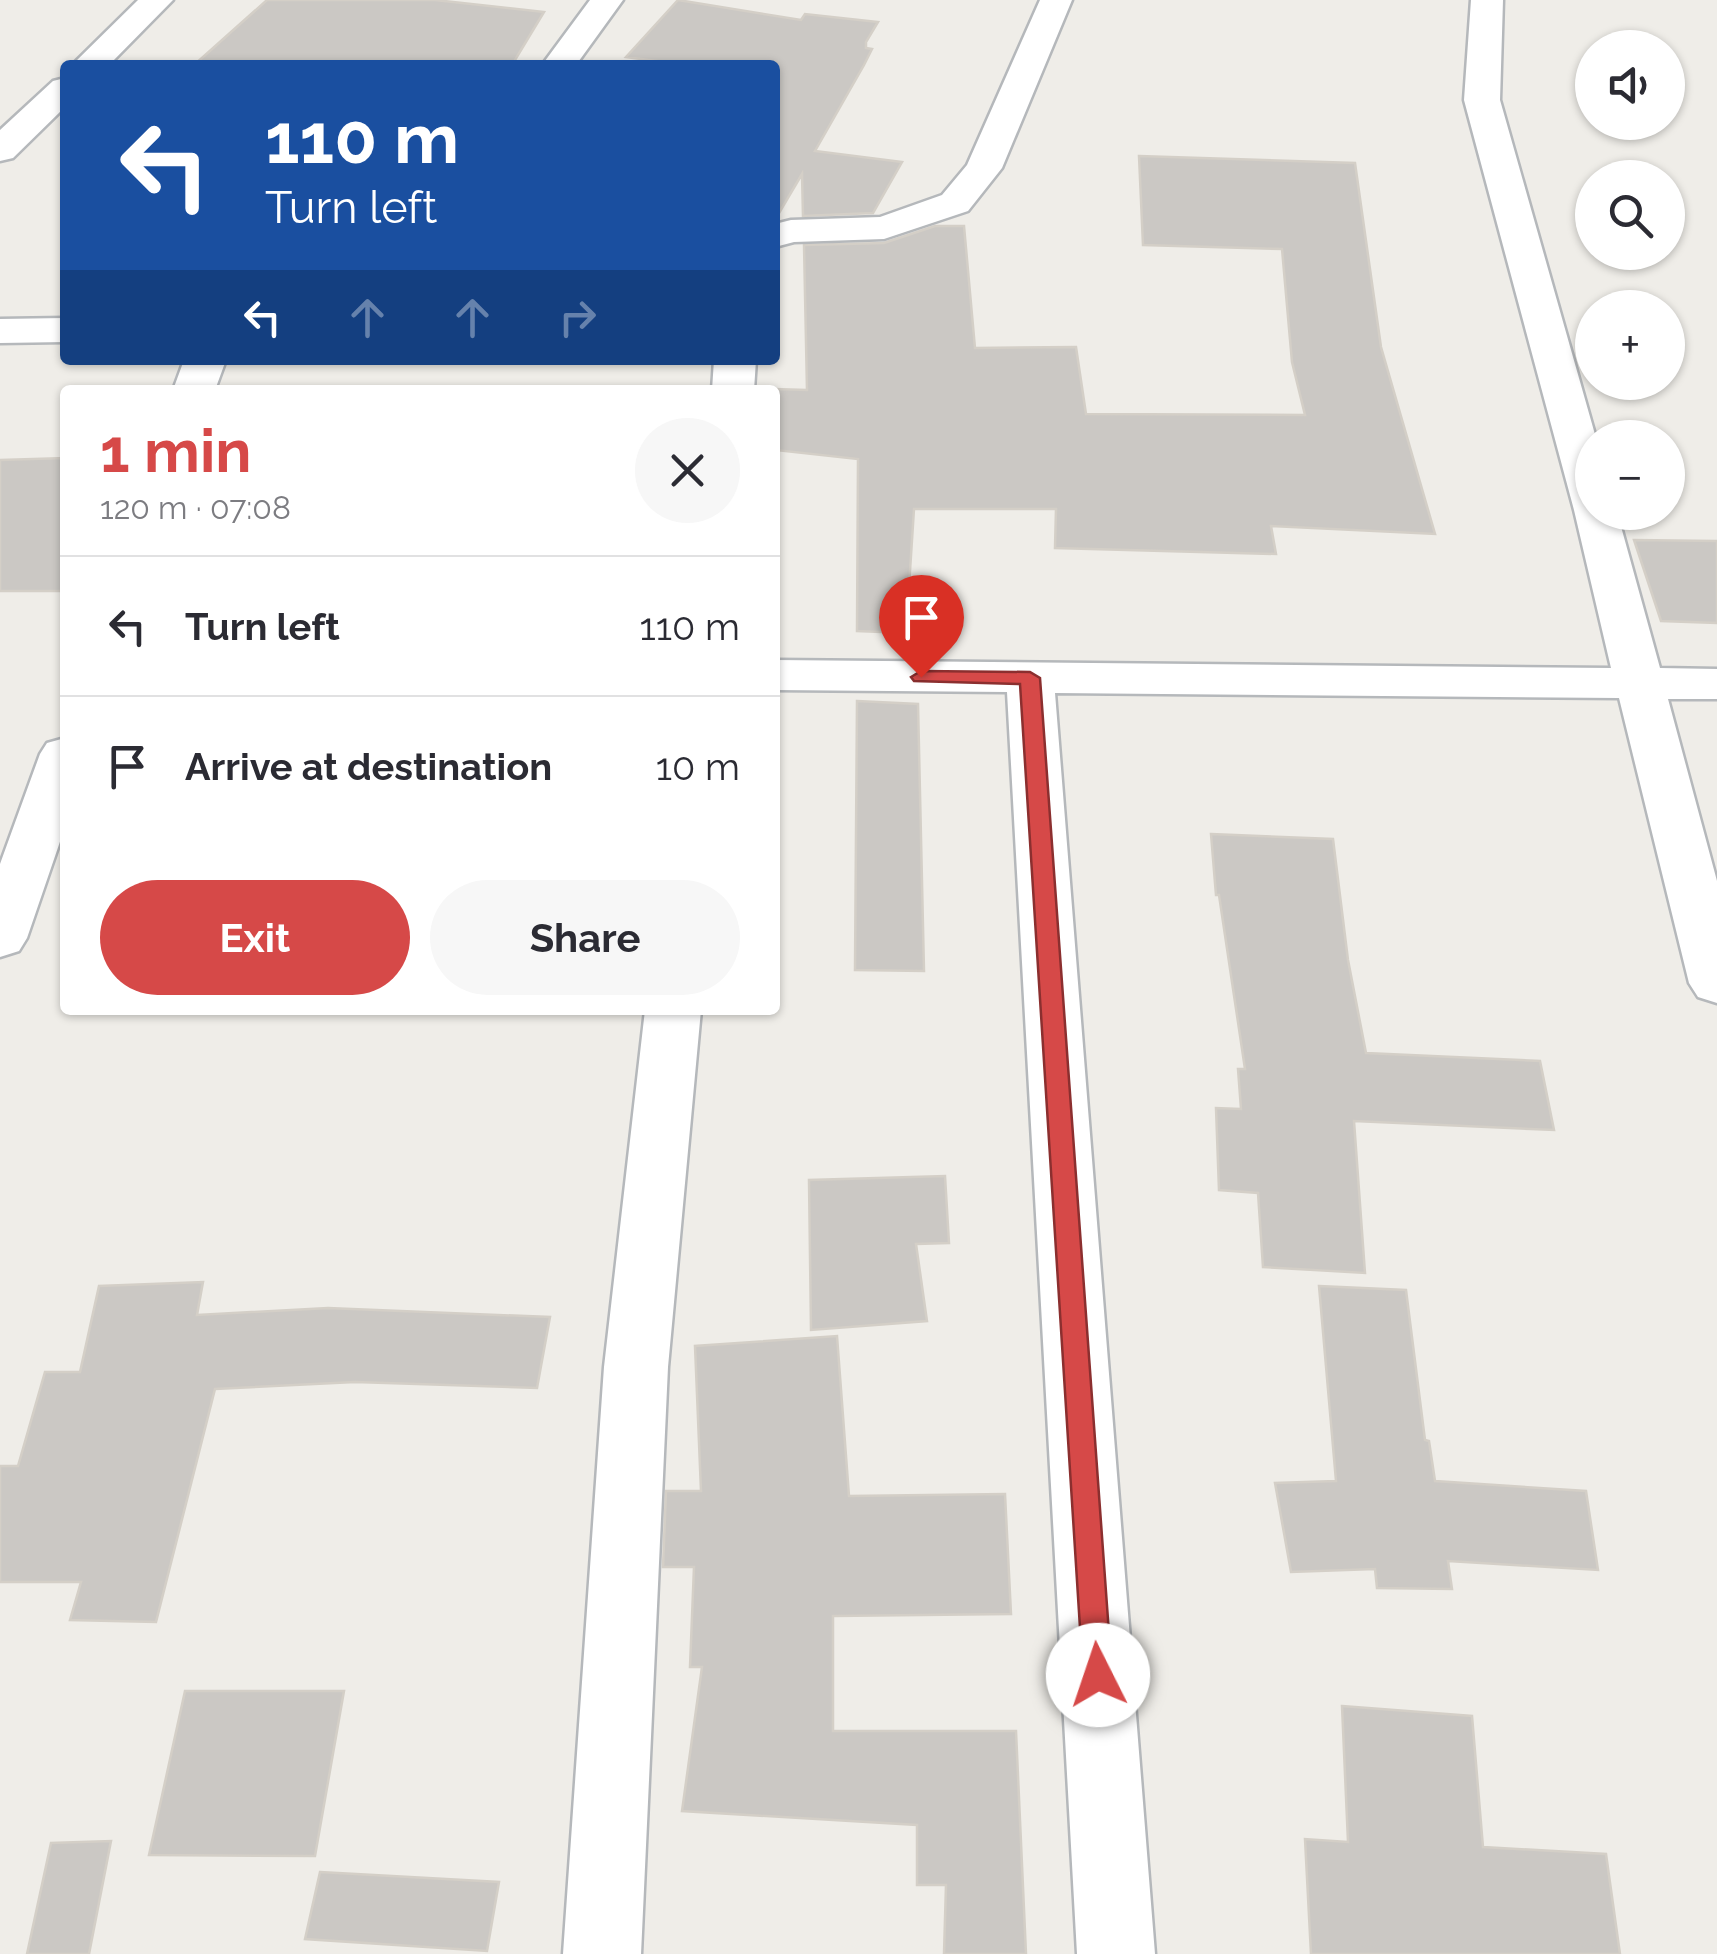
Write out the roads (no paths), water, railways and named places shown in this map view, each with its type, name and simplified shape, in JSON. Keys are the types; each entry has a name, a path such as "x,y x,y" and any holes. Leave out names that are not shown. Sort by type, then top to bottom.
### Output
{"street":[{"path":"94,60 158,0"},
{"path":"563,60 606,0"},
{"path":"780,234 884,228 956,203 984,168 1056,0"},
{"path":"1487,0 1482,100 1575,441"},
{"path":"0,150 60,93"},
{"path":"0,331 60,330"},
{"path":"1600,530 1717,983"},
{"path":"780,676 1717,684"},
{"path":"1030,678 1116,1954"},
{"path":"0,938 60,768"},
{"path":"602,1954 636,1366 671,1015"}]}
